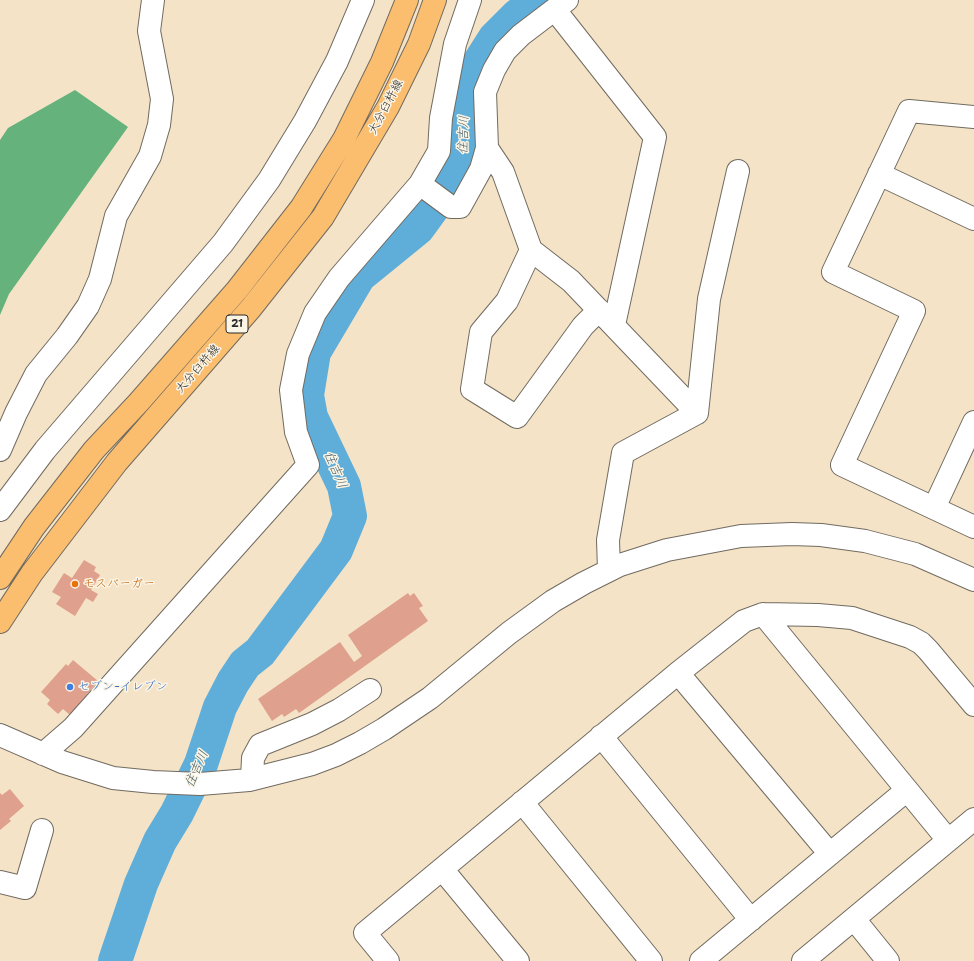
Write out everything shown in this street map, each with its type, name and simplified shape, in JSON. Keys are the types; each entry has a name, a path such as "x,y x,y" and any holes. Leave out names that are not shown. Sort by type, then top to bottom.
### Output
{"main road":[{"name":"大分臼杵線","path":"0,578 34,527 94,450 139,402 237,290 301,208 344,140 382,62 407,0"},
{"name":"大分臼杵線","path":"0,622 32,573 117,462 251,308 323,216 388,107 419,44 435,0"}],"street":[{"path":"0,450 16,413 36,374 67,336 88,306 100,279 116,216 150,156 159,125 162,99 149,31 153,0"},
{"path":"0,510 45,450 223,243 269,180 305,121 337,62 363,0"},
{"path":"43,754 73,728 308,465 296,432 291,390 298,354 315,313 339,278 425,188 439,151 441,118 455,44 470,0"},
{"path":"425,188 451,207 460,206 481,169 487,148 485,92 494,70 505,51 521,35 561,5 655,137 606,317"},
{"path":"974,118 909,111 833,272 914,311 842,465 974,527"},
{"path":"487,148 503,172 531,250 571,281 697,413"},
{"path":"697,413 709,299 738,171"},
{"path":"879,174 974,219"},
{"path":"531,250 507,301 481,332 472,389 517,418 583,326 606,317"},
{"path":"609,570 608,540 623,453 697,413"},
{"path":"934,508 974,422"},
{"path":"0,734 43,754 77,767 113,778 167,783 218,783 252,779 288,771 336,755 384,729 430,698 531,617 570,591 609,570 641,557 692,544 741,536 792,534 843,538 891,548 941,564 974,580"},
{"path":"763,614 948,840"},
{"path":"388,961 365,933 601,736 744,621 763,614 818,615 852,618 910,637 921,643 928,650 974,705"},
{"path":"678,673 830,854"},
{"path":"252,779 253,758 260,745 312,724 339,710 370,690"},
{"path":"601,736 751,920"},
{"path":"702,961 907,790"},
{"path":"522,802 651,961"},
{"path":"803,961 974,819"},
{"path":"0,882 25,888 42,830"},
{"path":"442,869 518,961"},
{"path":"854,919 888,961"}],"green space":[{"path":"75,90 128,127 9,294 0,315 0,140 8,128"}],"building":[{"name":"モスバーガー","path":"84,560 96,567 94,571 100,575 91,590 98,594 93,602 86,598 75,616 56,604 61,597 52,592 64,573 72,578"},
{"path":"408,593 410,596 414,593 423,606 419,608 428,621 299,713 296,709 284,717 282,714 272,721 258,699 340,642 354,662 362,656 348,635"},
{"name":"セブン-イレブン","path":"73,660 98,681 70,715 63,709 58,714 47,704 50,700 41,692 66,664 68,666"},
{"path":"10,789 24,806 9,819 11,821 0,830 0,793 2,795"}],"waterway":[{"name":"住吉川","path":"115,961 141,884 160,841 177,813 201,764 220,707 233,682 245,664 260,652 336,550 350,516 344,486 311,417 307,395 314,352 359,276 418,228 453,180 465,157 465,105 468,88 479,63 495,38 517,16 538,0"}],"place":[{"name":"モスバーガー","path":"75,584"},
{"name":"セブン-イレブン","path":"70,687"}]}
